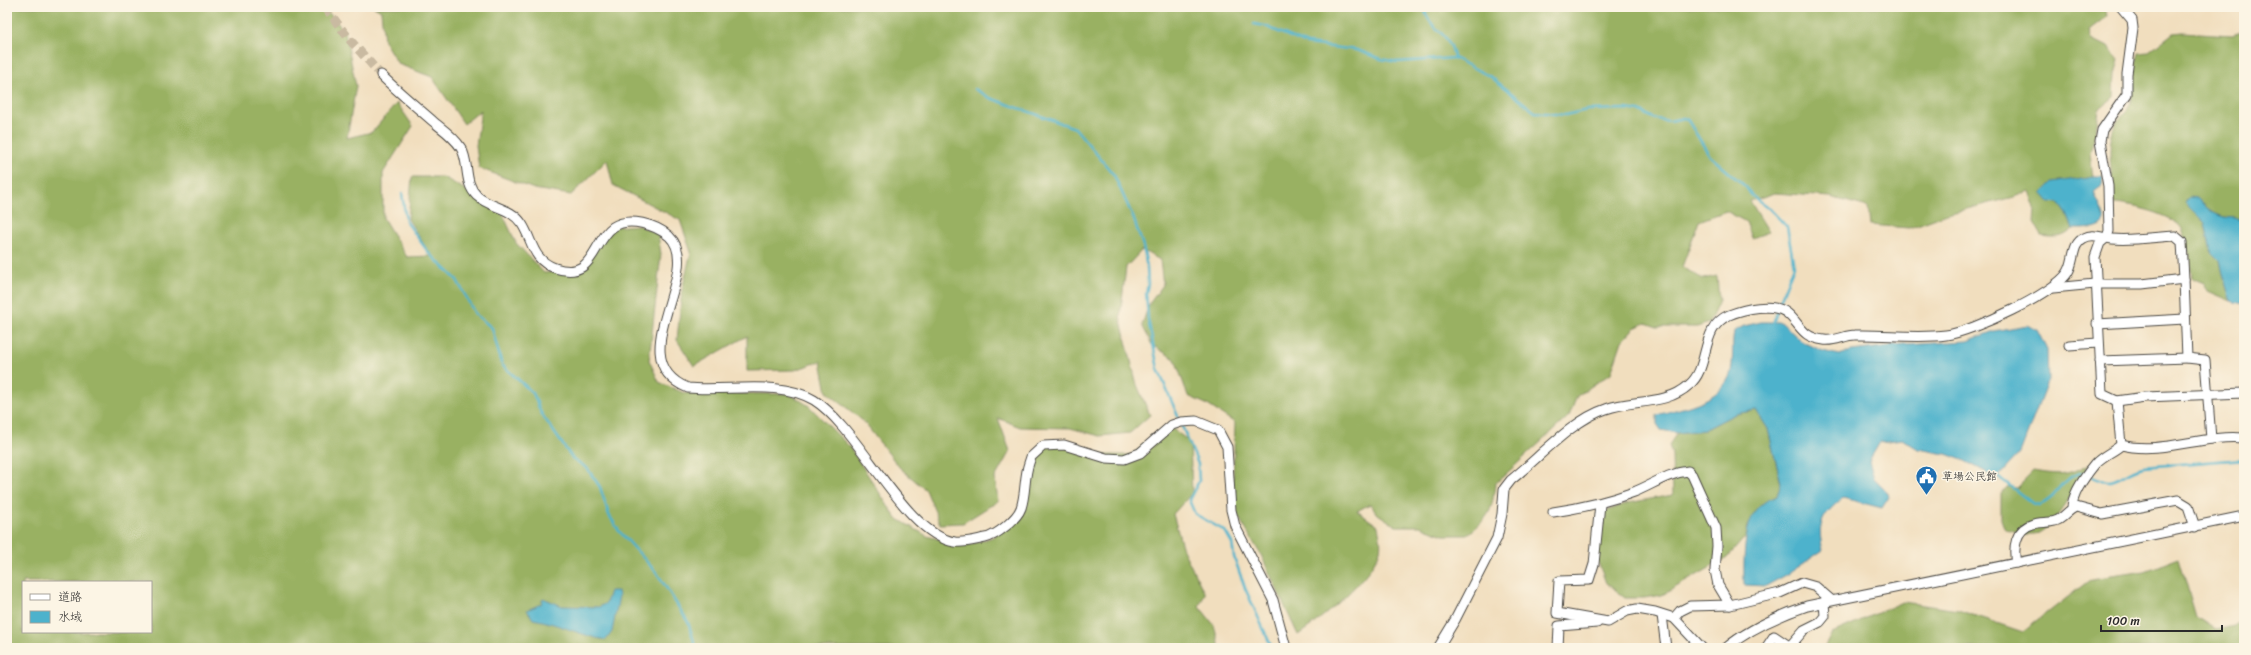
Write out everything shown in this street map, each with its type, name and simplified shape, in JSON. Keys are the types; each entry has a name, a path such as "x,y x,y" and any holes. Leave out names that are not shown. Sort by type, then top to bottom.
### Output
{"street":[{"path":"2121,7 2132,20 2133,28 2127,74 2127,94 2102,130 2100,141 2108,186 2109,231 2107,237 2100,243 2095,257 2097,324 2102,394 2117,401 2145,397 2244,393"},
{"path":"381,74 455,140 465,157 468,182 477,196 507,210 515,216 522,223 536,255 554,268 573,269 585,266 592,259 603,238 613,227 633,222 644,223 669,236 674,242 678,260 660,345 662,367 669,376 677,383 688,388 789,390 814,401 836,420 896,494 933,534 955,542 964,542 991,537 1021,509 1031,457 1043,446 1064,445 1106,458 1124,459 1140,453 1172,426 1181,422 1196,421 1218,430 1227,446 1231,510 1235,526 1273,600 1286,648"},
{"path":"1438,648 1455,620 1497,538 1502,514 1504,489 1511,480 1579,422 1606,408 1658,400 1677,393 1689,385 1701,368 1706,343 1715,327 1728,316 1772,307 1786,313 1808,336 1826,341 1853,335 1947,335 2006,314 2053,288 2068,272 2074,249 2083,238 2093,235 2112,239 2175,236 2182,242 2187,358"},
{"path":"2053,288 2095,284 2142,284 2184,279"},
{"path":"2097,324 2186,319"},
{"path":"2069,345 2098,342"},
{"path":"2100,361 2187,358 2205,360 2210,439"},
{"path":"2117,401 2121,445"},
{"path":"2121,445 2132,448 2179,445 2210,439 2244,438"},
{"path":"2016,563 2015,542 2022,530 2032,524 2055,522 2062,519 2072,508 2072,503 2077,491 2096,463 2121,445"},
{"path":"1553,512 1600,504 1636,491 1677,472 1688,471 1692,475 1716,528 1718,546 1715,570 1718,585 1730,605"},
{"path":"2072,508 2076,507 2102,514 2178,500 2188,506 2195,527"},
{"path":"1600,504 1594,564 1589,580 1559,581 1557,613 1608,622"},
{"path":"1726,648 1739,637 1776,617 1828,601 2244,516"},
{"path":"1674,618 1680,611 1690,606 1730,605 1780,593 1802,583 1816,587 1828,601"},
{"path":"1766,648 1774,636 1791,647 1804,630 1820,622 1825,616 1828,601"},
{"path":"1558,648 1558,626 1608,622 1627,611 1637,609 1674,618 1702,648"},
{"path":"1662,616 1666,648"}],"green space":[{"path":"7,7 324,7 345,32 356,86 347,138 372,132 397,103 413,126 383,173 383,218 407,257 431,256 408,219 412,177 443,177 501,210 516,243 544,273 579,269 613,227 638,225 658,234 661,254 649,360 659,382 684,393 790,394 809,406 849,446 896,518 927,536 965,546 993,537 1025,508 1030,477 1038,453 1052,442 1104,455 1131,455 1170,427 1190,442 1192,493 1173,514 1183,550 1205,594 1199,606 1214,625 1220,648 7,648"},
{"path":"374,7 2105,7 2107,16 2089,30 2092,39 2108,47 2119,60 2115,74 2114,97 2099,109 2096,131 2090,153 2093,176 2072,181 2058,181 2050,202 2059,203 2067,214 2073,229 2069,232 2059,237 2042,236 2034,222 2035,208 2029,191 2014,197 1947,214 1909,228 1870,225 1868,207 1830,197 1775,193 1750,201 1769,232 1752,238 1746,222 1726,211 1699,221 1682,267 1703,279 1717,276 1719,301 1709,323 1697,327 1657,327 1646,323 1634,328 1622,341 1611,373 1577,396 1569,416 1495,484 1491,508 1488,514 1480,524 1467,535 1443,535 1420,526 1396,526 1378,514 1370,504 1357,511 1378,526 1381,547 1375,561 1357,585 1345,597 1320,619 1298,635 1261,555 1232,506 1235,423 1206,404 1188,396 1175,359 1152,345 1142,325 1149,304 1163,285 1160,260 1142,250 1126,267 1120,317 1137,385 1150,415 1130,433 1100,436 1070,428 1020,427 998,418 1010,451 995,478 998,501 963,523 940,524 926,490 900,468 863,421 827,392 821,361 795,370 747,371 747,336 694,366 677,340 682,290 691,252 680,220 613,185 607,160 571,195 534,189 479,168 476,146 481,110 464,124 432,77 398,64 384,41 381,11"},
{"path":"2244,31 2244,231 2243,221 2217,215 2197,198 2185,203 2205,223 2211,251 2220,260 2231,301 2208,291 2204,283 2192,278 2186,240 2182,229 2177,224 2170,219 2151,211 2114,204 2110,164 2110,144 2115,124 2130,104 2139,53 2149,52 2173,33 2182,32 2232,35"},
{"path":"1756,410 1768,429 1781,484 1777,496 1762,504 1748,526 1746,536 1727,558 1662,595 1644,598 1625,598 1606,583 1598,562 1595,539 1604,512 1628,503 1673,495 1672,455 1669,445 1677,433 1704,430 1735,414"},
{"path":"2089,464 2059,513 2044,529 2038,533 2030,534 2005,530 2001,519 2001,494 2007,487 2017,488 2034,471 2062,474 2075,471"},
{"path":"2179,558 2196,617 2216,630 2234,626 2244,618 2244,648 1824,648 1832,633 1903,602 1958,610 2023,632 2091,579 2145,571"}],"water":[{"path":"2093,176 2103,176 2102,186 2094,192 2103,213 2104,221 2102,224 2093,228 2073,229 2067,214 2059,203 2050,202 2042,193 2052,183"},
{"path":"2189,197 2197,198 2217,215 2243,221 2244,304 2231,301 2220,260 2211,251 2205,223 2185,203"},
{"path":"1761,322 1781,322 1801,341 1823,351 1839,355 1852,351 1891,346 1967,341 1994,331 2028,325 2037,330 2047,350 2048,380 2020,453 1997,478 1965,461 1946,454 1918,449 1902,439 1880,442 1869,461 1874,478 1884,488 1889,497 1882,508 1843,498 1830,509 1823,520 1820,533 1823,550 1788,574 1766,586 1744,585 1744,553 1751,520 1755,511 1765,501 1777,496 1781,483 1768,429 1756,410 1735,414 1704,430 1677,433 1661,430 1657,424 1657,415 1704,400 1714,395 1723,387 1729,377 1732,365 1734,331 1744,326"},
{"path":"610,591 618,591 619,596 612,632 606,640 533,619 527,610 541,604 543,598 562,606 599,607 606,603"}],"waterway":[{"path":"1424,7 1430,22 1449,42 1454,58 1491,77 1535,112 1565,115 1587,110 1626,109 1639,111 1656,119 1670,121 1683,118 1687,119 1710,156 1746,187 1752,196 1769,208 1787,227 1794,266 1778,306"},
{"path":"1254,24 1265,26 1307,44 1357,50 1381,59 1397,62 1454,58"},
{"path":"975,89 990,98 1075,128 1114,175 1133,217 1143,246 1147,268 1148,284 1146,293 1148,319 1158,369 1198,464 1199,481 1189,500 1195,514 1225,531 1232,543 1234,557 1245,588 1272,648"},
{"path":"402,193 406,221 428,252 457,280 475,314 492,328 502,365 533,393 541,413 572,458 587,468 600,487 609,515 619,531 657,573 688,622 696,648"},
{"path":"1773,324 1777,311"},
{"path":"2089,475 2105,481 2112,481 2143,467 2244,459"},
{"path":"1996,475 2032,503 2039,505 2051,498 2071,477 2077,474 2085,473"}],"tunnel":[{"path":"325,7 350,40 381,75"}],"place":[{"name":"草場公民館","path":"1926,496"}]}
